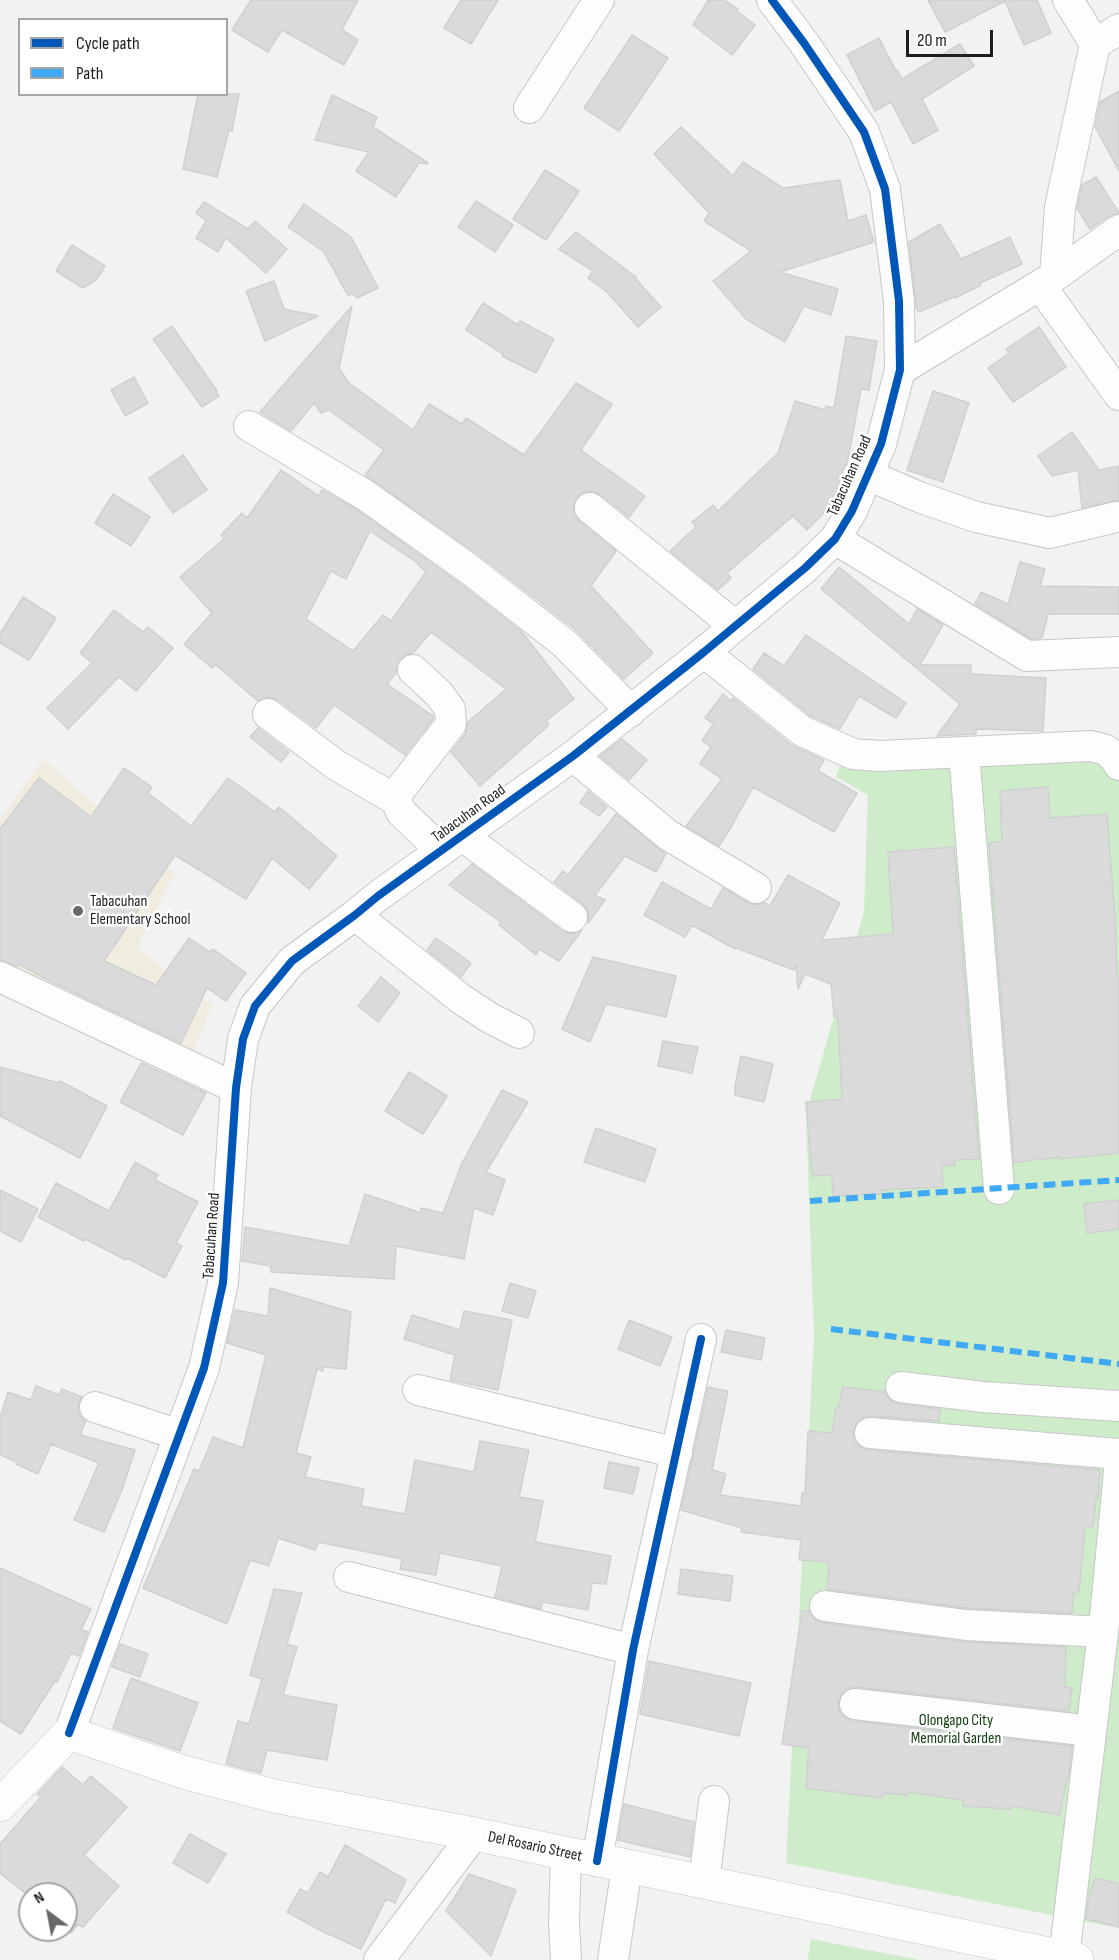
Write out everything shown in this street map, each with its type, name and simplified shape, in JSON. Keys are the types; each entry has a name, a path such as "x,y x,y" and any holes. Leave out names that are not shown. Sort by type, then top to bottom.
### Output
{"main road":[{"name":"Tabacuhan Road","path":"0,1805 69,1733"},
{"name":"Del Rosario Street","path":"69,1733 183,1772 274,1796 474,1834 1070,1959"}],"street":[{"path":"529,108 599,0"},
{"name":"Tabacuhan Road","path":"69,1733 204,1368 223,1283 236,1088 243,1039 255,1006 292,961 378,896 573,756 704,652 805,567 835,539 852,511 881,444 900,370 899,301 885,189 864,132 772,0"},
{"path":"1068,0 1107,37 1060,207 1047,281 1119,394"},
{"path":"900,370 1047,281 1119,230"},
{"path":"249,426 365,495 469,569 564,643 631,711"},
{"path":"868,475 976,517 1050,533 1116,517"},
{"path":"590,508 735,626"},
{"path":"835,539 1027,656 1119,652"},
{"path":"704,652 802,731 853,754 880,756 1091,746 1106,750 1119,765"},
{"path":"396,800 399,791 451,724 450,709 439,694 413,670"},
{"path":"268,714 336,765 396,800 401,812 572,917"},
{"path":"964,752 999,1189"},
{"path":"573,756 668,835 756,888"},
{"path":"355,915 461,999 519,1033"},
{"path":"0,977 236,1088"},
{"path":"566,1960 564,1923 597,1860 633,1650 701,1339"},
{"path":"901,1387 983,1397 1119,1406"},
{"path":"418,1390 677,1453"},
{"path":"95,1407 179,1436"},
{"path":"870,1432 1119,1455"},
{"path":"1070,1959 1091,1731 1119,1471"},
{"path":"349,1577 633,1650"},
{"path":"825,1606 966,1625 1103,1632"},
{"path":"855,1704 1091,1731"},
{"path":"704,1883 714,1801"},
{"path":"380,1960 474,1834"},
{"path":"597,1860 613,1960"}],"shaded area":[{"name":"Tabacuhan Elementary School","path":"43,759 175,873 137,948 212,1005 190,1058 0,972 0,819"}],"green space":[{"name":"Olongapo City Memorial Garden","path":"847,743 1119,754 1119,1928 786,1863 814,1337 806,1114 864,912 868,795 836,777"},
{"path":"811,1939 920,1960 808,1960"}],"building":[{"path":"251,0 358,0 342,30 358,40 344,65 282,30 268,52 232,30"},
{"path":"461,0 498,0 471,44 444,28"},
{"path":"708,0 724,0 755,25 732,55 693,25"},
{"path":"928,0 1037,0 1051,33 1024,45 1005,1 945,32"},
{"path":"632,35 668,58 619,131 584,108"},
{"path":"879,38 902,79 960,44 974,66 922,99 938,130 913,144 891,102 875,111 847,55"},
{"path":"1119,91 1119,171 1095,127 1100,102"},
{"path":"239,94 232,131 229,130 217,177 183,169 198,96"},
{"path":"332,95 377,117 373,127 428,163 419,163 396,197 356,171 369,152 315,140"},
{"path":"681,127 733,176 743,162 783,188 840,180 848,221 866,215 874,242 780,272 838,289 831,315 804,306 785,342 746,319 713,281 751,251 704,221 709,213 654,154"},
{"path":"545,170 579,191 546,240 513,219"},
{"path":"1096,177 1119,213 1109,216 1090,229 1077,208 1082,185"},
{"path":"476,201 513,225 495,252 458,227"},
{"path":"204,202 248,229 255,221 287,249 266,273 226,238 218,252 196,238 206,221 196,213"},
{"path":"304,204 351,237 378,288 357,298 352,293 348,296 324,252 288,227"},
{"path":"940,224 961,259 1010,237 1022,264 980,283 981,285 955,298 919,312 916,307 909,242"},
{"path":"576,232 636,277 661,307 638,327 607,292 588,278 593,271 559,249"},
{"path":"72,245 105,266 97,279 83,288 56,271"},
{"path":"274,281 284,309 318,316 265,341 246,291"},
{"path":"483,303 518,325 520,321 554,339 536,373 502,356 503,354 466,330"},
{"path":"352,306 339,368 349,383 413,430 429,404 462,424 466,418 524,455 576,383 612,404 581,450 645,496 629,517 593,491 584,492 577,497 573,506 574,515 579,521 616,551 591,586 653,653 624,679 575,629 479,555 365,475 384,450 329,410 321,413 314,403 291,431 260,412"},
{"path":"172,326 219,396 202,407 153,339"},
{"path":"1039,327 1066,367 1013,402 988,368 1009,353 1006,349"},
{"path":"846,336 877,341 869,390 861,389 847,465 845,465 832,505 807,530 793,516 727,573 731,578 718,590 670,551 696,527 692,522 713,505 718,511 778,453 795,401 825,410 826,406 834,408"},
{"path":"134,377 148,403 125,416 111,390"},
{"path":"933,391 969,403 943,482 907,470"},
{"path":"1072,432 1099,470 1119,466 1119,500 1082,508 1078,470 1052,476 1038,456"},
{"path":"183,455 207,490 173,513 149,478"},
{"path":"281,470 319,496 322,490 356,509 459,583 522,632 574,699 546,721 549,725 480,786 451,752 465,735 468,722 506,689 431,632 413,653 400,659 396,666 396,673 387,684 433,716 405,755 334,705 316,728 278,700 269,697 258,701 216,665 212,668 184,644 212,613 180,577 225,538 221,535 242,513 247,518","holes":["370,531 419,564 426,572 391,621 383,615 353,651 306,619 331,571 346,579"]},
{"path":"113,494 150,517 131,546 95,523"},
{"path":"1020,562 1045,569 1040,586 1119,587 1119,614 1048,614 1042,638 1031,639 975,604 981,592 1008,604"},
{"path":"839,567 909,624 917,609 943,625 920,665 971,665 971,674 1046,678 1043,731 976,729 976,734 937,736 960,704 821,589"},
{"path":"23,597 56,618 29,660 0,643 0,634"},
{"path":"114,610 143,632 148,627 173,648 136,691 119,677 68,729 47,708 92,663 80,653"},
{"path":"806,635 906,703 896,718 859,696 840,729 811,716 753,669 764,653 784,666"},
{"path":"723,694 731,701 733,698 791,745 824,760 818,771 857,793 834,832 753,787 719,846 686,826 722,779 700,764 711,747 702,741 713,724 705,718"},
{"path":"258,728 289,752 281,762 250,737"},
{"path":"622,739 647,760 629,780 600,756"},
{"name":"Tabacuhan Elementary School","path":"124,768 152,787 148,793 191,826 228,778 275,812 279,807 337,856 309,889 272,858 246,899 175,855 104,961 156,985 189,938 210,952 213,949 246,973 226,1001 207,988 181,1043 18,964 17,966 0,960 0,829 39,778 91,817"},
{"path":"1048,787 1050,818 1107,814 1117,976 1119,976 1119,1153 1060,1159 1060,1157 1040,1160 1040,1158 1014,1163 989,843 1002,841 1000,791"},
{"path":"588,791 607,807 599,816 580,803"},
{"path":"616,814 666,854 656,872 625,856 595,895 605,900 588,923 588,911 583,904 554,882 563,871 568,875"},
{"path":"954,847 979,1159 955,1160 955,1165 942,1165 943,1187 881,1190 881,1194 833,1196 832,1175 812,1176 806,1102 842,1099 838,1017 834,1017 831,984 805,974 798,989 796,965 794,970 735,949 692,925 685,937 644,915 662,882 711,909 723,888 748,903 756,905 765,903 770,906 788,875 840,903 822,940 893,934 888,852"},
{"path":"472,864 562,931 571,934 582,930 559,961 539,949 536,955 499,925 501,922 449,885"},
{"path":"436,938 471,963 461,977 427,950"},
{"path":"593,957 676,976 666,1017 606,1004 590,1042 562,1029"},
{"path":"381,977 400,993 378,1022 358,1006"},
{"path":"663,1041 698,1047 692,1073 658,1066"},
{"path":"741,1056 773,1064 764,1102 735,1095"},
{"path":"141,1063 206,1093 183,1135 120,1102"},
{"path":"0,1067 59,1083 60,1081 107,1106 80,1158 0,1116"},
{"path":"409,1072 447,1096 423,1134 385,1111"},
{"path":"502,1090 528,1102 486,1172 505,1180 493,1215 474,1208 464,1259 396,1246 394,1279 271,1272 271,1266 242,1261 245,1227 349,1246 365,1194 421,1213 421,1208 443,1213 462,1163"},
{"path":"596,1128 656,1149 645,1182 584,1162"},
{"path":"135,1162 158,1175 155,1180 198,1202 176,1243 182,1246 165,1278 38,1217 56,1183 109,1211"},
{"path":"0,1190 38,1209 21,1242 0,1231"},
{"path":"1119,1200 1119,1229 1087,1233 1084,1204"},
{"path":"510,1283 536,1291 528,1318 502,1311"},
{"path":"270,1288 351,1312 346,1369 323,1367 323,1371 317,1369 296,1453 311,1457 305,1477 364,1489 361,1506 405,1514 415,1460 474,1472 480,1441 529,1450 519,1497 543,1501 535,1542 611,1556 606,1584 592,1583 588,1610 542,1602 541,1609 495,1597 502,1566 440,1553 436,1575 400,1569 402,1559 318,1542 315,1550 278,1538 269,1566 250,1560 227,1624 143,1588 194,1469 199,1471 213,1437 243,1448 266,1355 227,1343 235,1310 268,1316"},
{"path":"464,1311 512,1320 498,1390 450,1380 455,1355 404,1339 412,1315 460,1330"},
{"path":"629,1320 672,1337 660,1366 618,1349"},
{"path":"726,1330 765,1338 761,1360 721,1352"},
{"path":"36,1386 59,1395 62,1389 82,1397 78,1410 86,1421 80,1435 135,1450 122,1490 104,1532 74,1520 99,1463 51,1444 38,1474 0,1455 0,1418 8,1392 31,1400"},
{"path":"708,1387 728,1391 712,1470 726,1474 720,1495 801,1506 802,1493 805,1494 808,1431 832,1433 836,1407 839,1407 843,1387 885,1392 890,1400 898,1404 940,1409 939,1421 871,1416 862,1418 853,1431 854,1440 860,1447 868,1450 1100,1470 1093,1527 1085,1526 1079,1592 1074,1592 1072,1613 968,1608 827,1589 829,1565 827,1562 799,1560 801,1540 741,1532 742,1528 681,1510"},
{"path":"609,1462 639,1468 633,1494 604,1488"},
{"path":"0,1568 91,1609 81,1630 88,1632 79,1656 71,1653 57,1682 55,1681 21,1734 0,1721"},
{"path":"681,1569 733,1576 730,1601 678,1594"},
{"path":"274,1589 302,1593 287,1644 297,1647 283,1695 337,1705 327,1760 267,1750 261,1773 226,1764 238,1721 249,1724 262,1679 250,1675"},
{"path":"802,1611 809,1611 814,1619 823,1623 964,1642 1066,1647 1065,1687 1072,1688 1069,1711 857,1687 849,1688 842,1693 838,1703 839,1711 844,1717 853,1721 1072,1746 1069,1772 1059,1815 1011,1806 1011,1809 963,1806 963,1800 908,1792 907,1795 883,1793 882,1798 806,1788 809,1748 782,1744"},
{"path":"120,1644 148,1654 140,1677 112,1667"},
{"path":"649,1661 751,1683 739,1736 640,1714"},
{"path":"131,1678 198,1703 180,1751 113,1728"},
{"path":"62,1767 83,1785 91,1776 127,1807 84,1855 119,1886 83,1927 78,1924 78,1882 18,1882 18,1887 0,1873 0,1844 41,1797 37,1794"},
{"path":"624,1804 694,1822 690,1857 618,1840"},
{"path":"190,1834 226,1854 208,1883 173,1863"},
{"path":"345,1845 406,1880 395,1903 386,1899 361,1949 287,1912 300,1889 308,1893 320,1872 328,1877"},
{"path":"469,1874 516,1890 491,1956 446,1911"},
{"path":"1095,1878 1119,1884 1119,1927 1086,1919 1089,1896"}],"marked path":[{"path":"810,1201 1119,1180"},
{"path":"831,1329 1119,1364"}],"cycle path":[{"path":"69,1733 204,1368 223,1283 236,1088 243,1039 255,1006 292,961 378,896 573,756 805,568 835,539 852,511 881,444 900,370 899,301 885,189 864,132 772,0"},
{"path":"597,1861 633,1650 701,1339"}],"place":[{"name":"Tabacuhan Elementary School","path":"78,911"}]}
